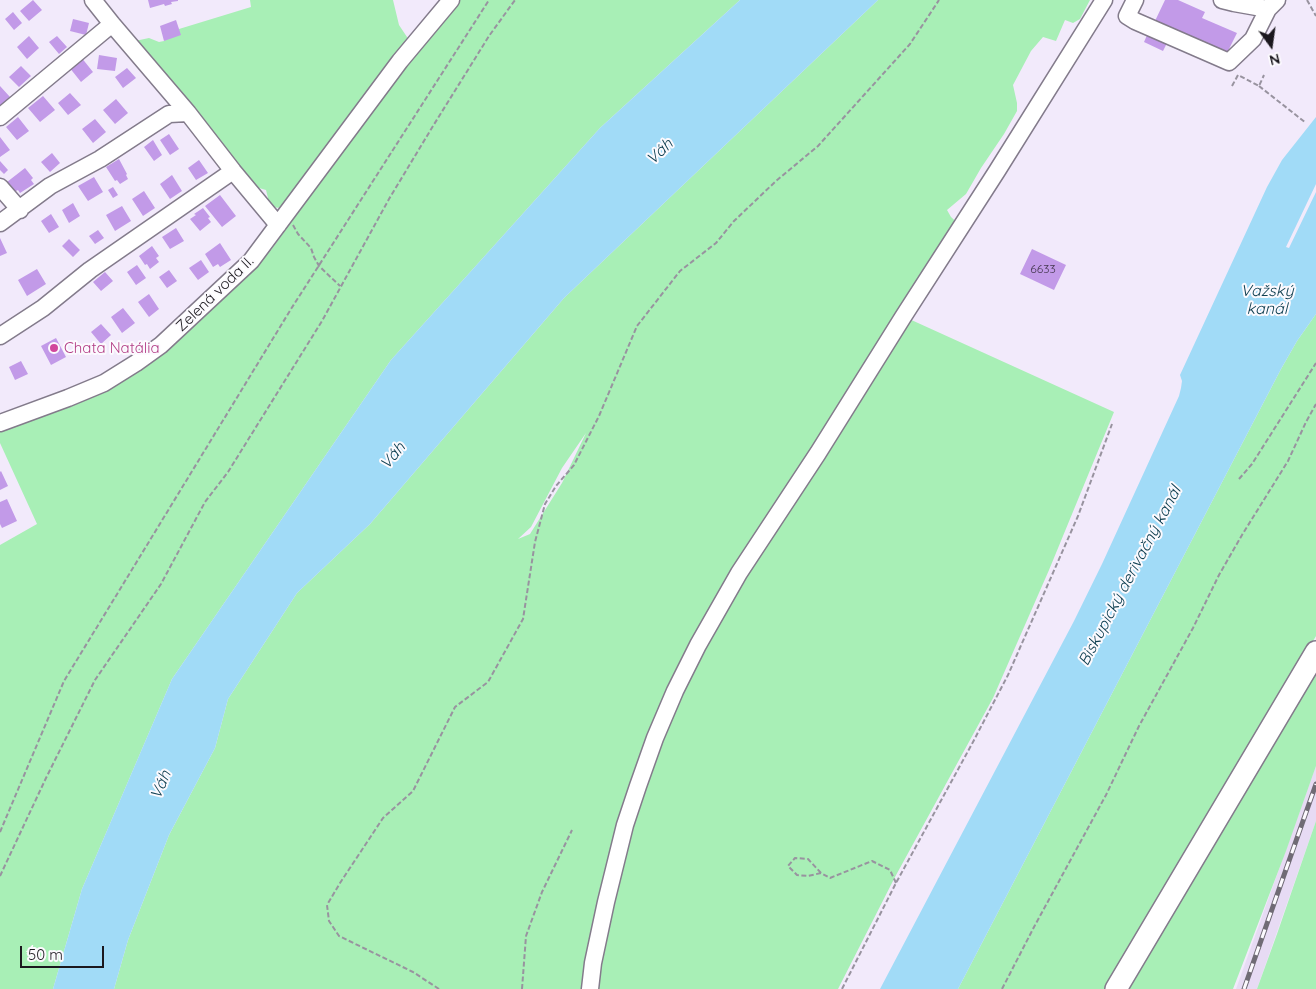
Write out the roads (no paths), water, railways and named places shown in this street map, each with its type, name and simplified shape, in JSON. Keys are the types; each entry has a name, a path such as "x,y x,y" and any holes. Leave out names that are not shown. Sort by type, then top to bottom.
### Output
{"main road":[{"path":"1116,989 1316,652"}],"street":[{"path":"94,0 112,24 188,113 233,171 282,221"},
{"name":"Zelená voda II.","path":"0,423 68,398 104,382 136,363 161,345 251,261 400,61 451,0"},
{"path":"590,989 593,963 606,902 625,825 655,738 675,691 698,645 739,573 818,453 1104,0"},
{"path":"1135,0 1127,16 1229,62 1253,39 1272,4 1234,4 1222,0"},
{"path":"0,117 112,24"},
{"path":"169,114 173,96"},
{"path":"0,223 50,186 100,159 169,114 188,113"},
{"path":"0,336 43,308 90,270 233,171"},
{"path":"0,187 20,210"}],"water":[{"name":"Váh","path":"740,0 878,0 564,298 370,524 297,593 228,699 215,748 169,835 128,940 114,989 53,989 82,889 172,679 391,360 600,128"},
{"name":"Važský kanál","path":"1316,117 1316,184 1286,247 1289,248 1316,192 1316,314 1297,341 1281,369 958,989 880,989 1074,621 1102,564 1179,396 1182,381 1180,375 1267,187 1282,160"}],"railway":[{"path":"1244,989 1316,784"}],"place":[{"name":"Chata Natália","path":"54,348"}],"water label":[{"name":"Biskupický derivačný kanál","path":"1130,576"}]}
